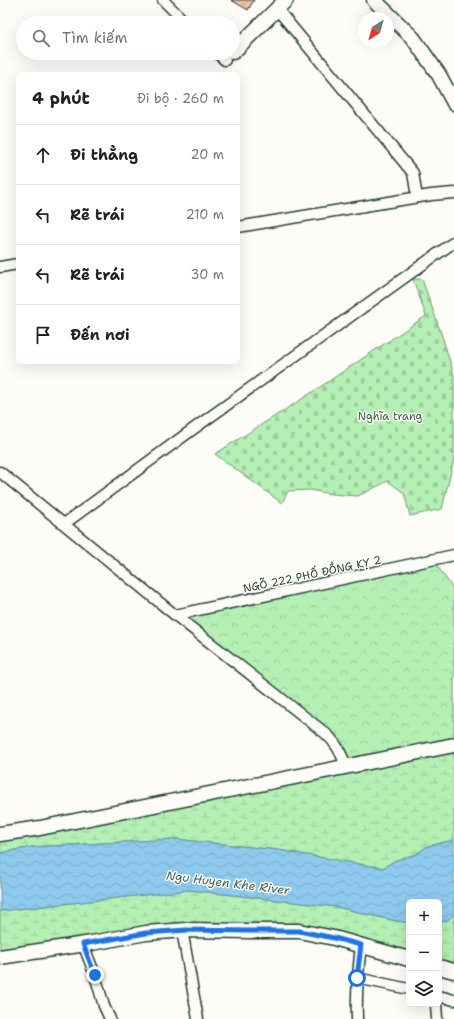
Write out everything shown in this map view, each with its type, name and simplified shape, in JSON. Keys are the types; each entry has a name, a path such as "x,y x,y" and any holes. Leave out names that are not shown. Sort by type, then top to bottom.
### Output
{"street":[{"path":"163,0 179,16"},
{"path":"374,0 413,38 439,75 454,103"},
{"path":"240,42 281,4 414,173 417,197"},
{"path":"240,227 454,192"},
{"path":"64,524 196,427 454,242"},
{"path":"0,267 16,264"},
{"path":"0,472 175,615 325,733 341,753 346,766"},
{"name":"NGÕ 222 PHỐ ĐỒNG KỴ 2","path":"175,615 454,555"},
{"path":"0,834 48,826 454,745"},
{"path":"182,930 195,1018"},
{"path":"0,958 146,933 182,930 299,931 334,938 406,958"},
{"path":"83,944 95,975 104,1006 110,1019"},
{"path":"357,1019 357,978 361,945"},
{"path":"442,968 454,971"},
{"path":"357,978 406,989"},
{"path":"442,997 454,1000"},
{"path":"436,1007 437,1019"}],"green space":[{"name":"Nghĩa trang","path":"413,279 422,279 454,375 454,459 442,509 410,516 404,493 388,481 358,496 331,494 310,490 288,491 282,503 215,454 302,399 426,316"},
{"path":"433,560 454,590 454,744 346,766 337,746 175,615"},
{"path":"454,745 454,840 428,846 416,854 394,861 383,868 278,850 175,839 32,847 0,853 0,834"},
{"path":"189,890 337,907 406,922 406,957 334,938 182,930 0,957 0,911"},
{"path":"454,914 454,970 442,967 442,922 448,920"}],"water":[{"name":"Ngu Huyen Khe River","path":"175,839 278,850 383,868 394,861 416,854 428,846 454,840 454,914 448,920 442,922 442,899 406,899 406,922 337,907 189,890 0,911 0,853 32,847"}],"building":[{"path":"231,0 254,0 248,10"}],"route":[{"path":"95,975 83,944 146,933 186,930 299,931 361,945 357,978"}]}
